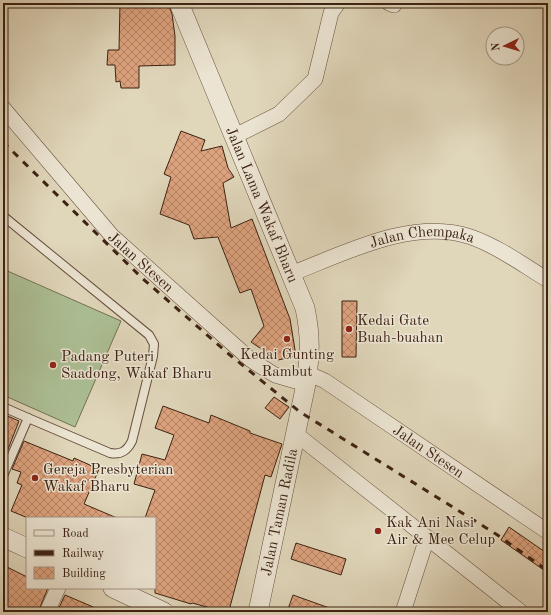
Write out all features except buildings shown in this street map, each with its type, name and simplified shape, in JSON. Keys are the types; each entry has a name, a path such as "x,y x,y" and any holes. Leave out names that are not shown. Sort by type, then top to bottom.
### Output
{"street":[{"name":"Jalan Lama Wakaf Bharu","path":"179,3 305,308 310,333 307,378 300,412"},
{"path":"235,136 279,114 315,79 331,13 338,3"},
{"name":"Jalan Stesen","path":"3,108 112,236 251,360 276,375 325,381 548,532"},
{"name":"Jalan Chempaka","path":"291,274 390,237 418,231 445,231 470,237 495,248 548,280"},
{"name":"Jalan Taman Radila","path":"258,612 300,412"},
{"path":"296,434 521,612"},
{"path":"3,537 26,548"},
{"path":"403,612 427,538"},
{"path":"47,612 58,589"},
{"path":"115,589 164,612"}],"lane":[{"path":"3,216 149,335 154,344 153,356 132,441 129,448 123,452 110,453 3,407"},
{"path":"3,476 28,418"}],"green space":[{"name":"Padang Puteri Saadong, Wakaf Bharu","path":"3,269 121,321 75,427 3,395"}],"railway":[{"path":"3,142 142,278 230,355 300,412 496,534 548,571"}],"place":[{"name":"Kedai Gate Buah-buahan","path":"349,329"},
{"name":"Kedai Gunting Rambut","path":"287,339"},
{"name":"Padang Puteri Saadong, Wakaf Bharu","path":"53,365"},
{"name":"Gereja Presbyterian Wakaf Bharu","path":"35,478"},
{"name":"Kak Ani Nasi Air & Mee Celup","path":"378,531"}]}
